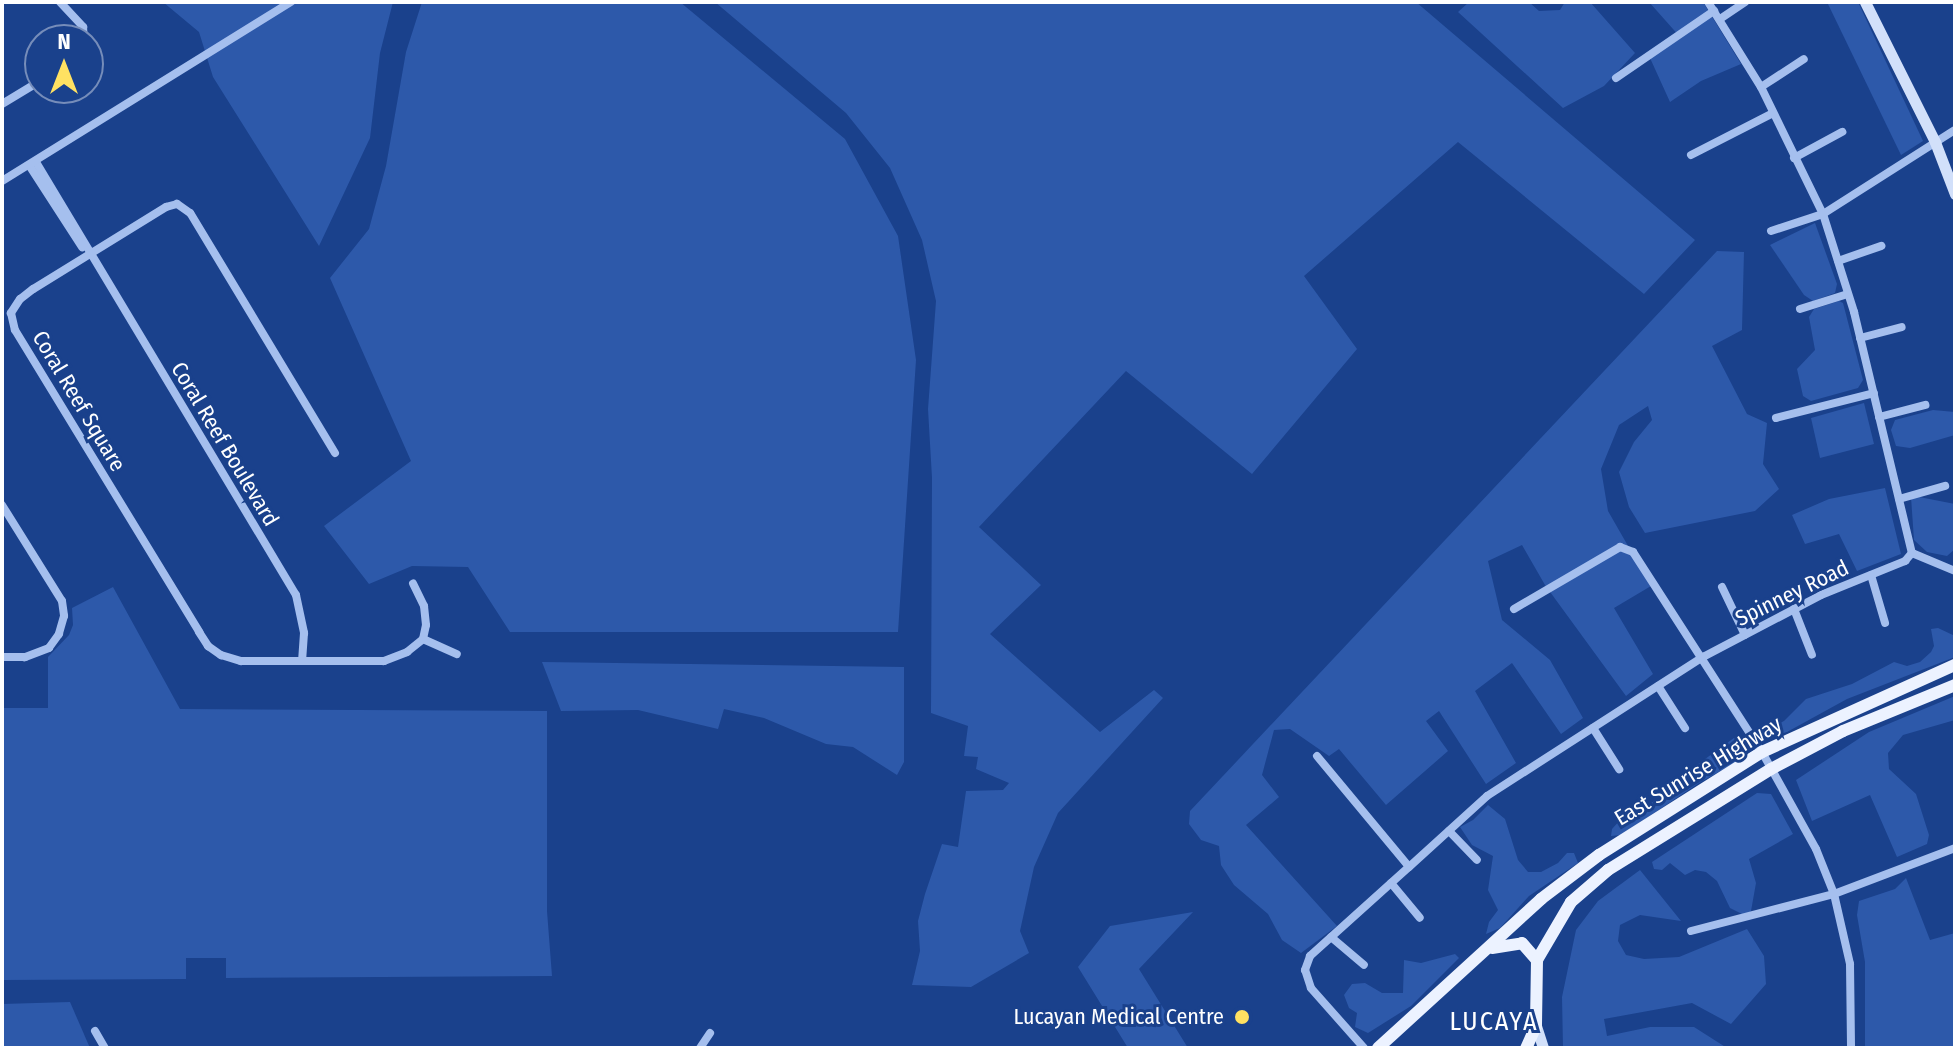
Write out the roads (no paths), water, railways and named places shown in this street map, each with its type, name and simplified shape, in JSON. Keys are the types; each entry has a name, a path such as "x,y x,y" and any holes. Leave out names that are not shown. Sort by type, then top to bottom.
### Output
{"main road":[{"name":"East Sunrise Highway","path":"1381,1046 1541,899 1599,855 1762,752 1955,665"},
{"name":"East Sunrise Highway","path":"1537,960 1571,902 1608,870 1771,769 1843,731 1955,685"},
{"path":"1486,951 1509,942 1522,943 1537,960 1536,1026 1526,1048"}],"street":[{"path":"60,2 80,24"},
{"path":"2,181 291,2"},
{"path":"1708,2 1761,87 1823,214 1860,338 1912,553 1955,571"},
{"path":"1616,78 1717,15 1745,2"},
{"path":"1865,2 1891,47 1935,142 1955,194"},
{"path":"1761,87 1804,59"},
{"path":"2,104 24,91"},
{"path":"1691,155 1773,113"},
{"path":"1771,231 1823,214 1955,130"},
{"path":"1794,158 1842,132"},
{"name":"Coral Reef Boulevard","path":"32,164 75,240 88,254 296,595 304,633 302,661"},
{"name":"Coral Reef Square","path":"335,453 190,213 177,204 166,207 88,254 20,299 11,313 15,330 208,646 241,661 384,661 407,652 423,639"},
{"path":"1838,261 1881,246"},
{"path":"1800,309 1848,294"},
{"path":"1860,338 1902,327"},
{"path":"1776,418 1874,393"},
{"path":"1879,417 1925,405"},
{"path":"1899,499 1945,486"},
{"path":"2,505 62,601 64,616 59,634 49,648 25,657 2,657"},
{"path":"1514,609 1620,547 1633,552 1703,657 1811,837 1834,894 1850,964 1851,1048"},
{"name":"Spinney Road","path":"1364,1048 1311,988 1306,976 1310,956 1487,796 1703,657 1794,609 1905,561 1912,553"},
{"path":"1871,575 1885,623"},
{"path":"413,583 424,606 426,625 423,639 457,654"},
{"path":"1722,587 1745,635"},
{"path":"1794,609 1812,655"},
{"path":"1658,686 1685,728"},
{"path":"1593,728 1619,769"},
{"path":"1317,756 1409,867"},
{"path":"1449,831 1477,860"},
{"path":"1691,931 1834,894 1955,848"},
{"path":"1391,883 1420,918"},
{"path":"1331,937 1364,965"},
{"path":"1536,1026 1543,1048"},
{"path":"95,1031 105,1048"},
{"path":"700,1048 710,1033"}],"place":[{"name":"Lucayan Medical Centre","path":"1242,1017"}],"district":[{"name":"LUCAYA","path":"1494,1022"}]}
